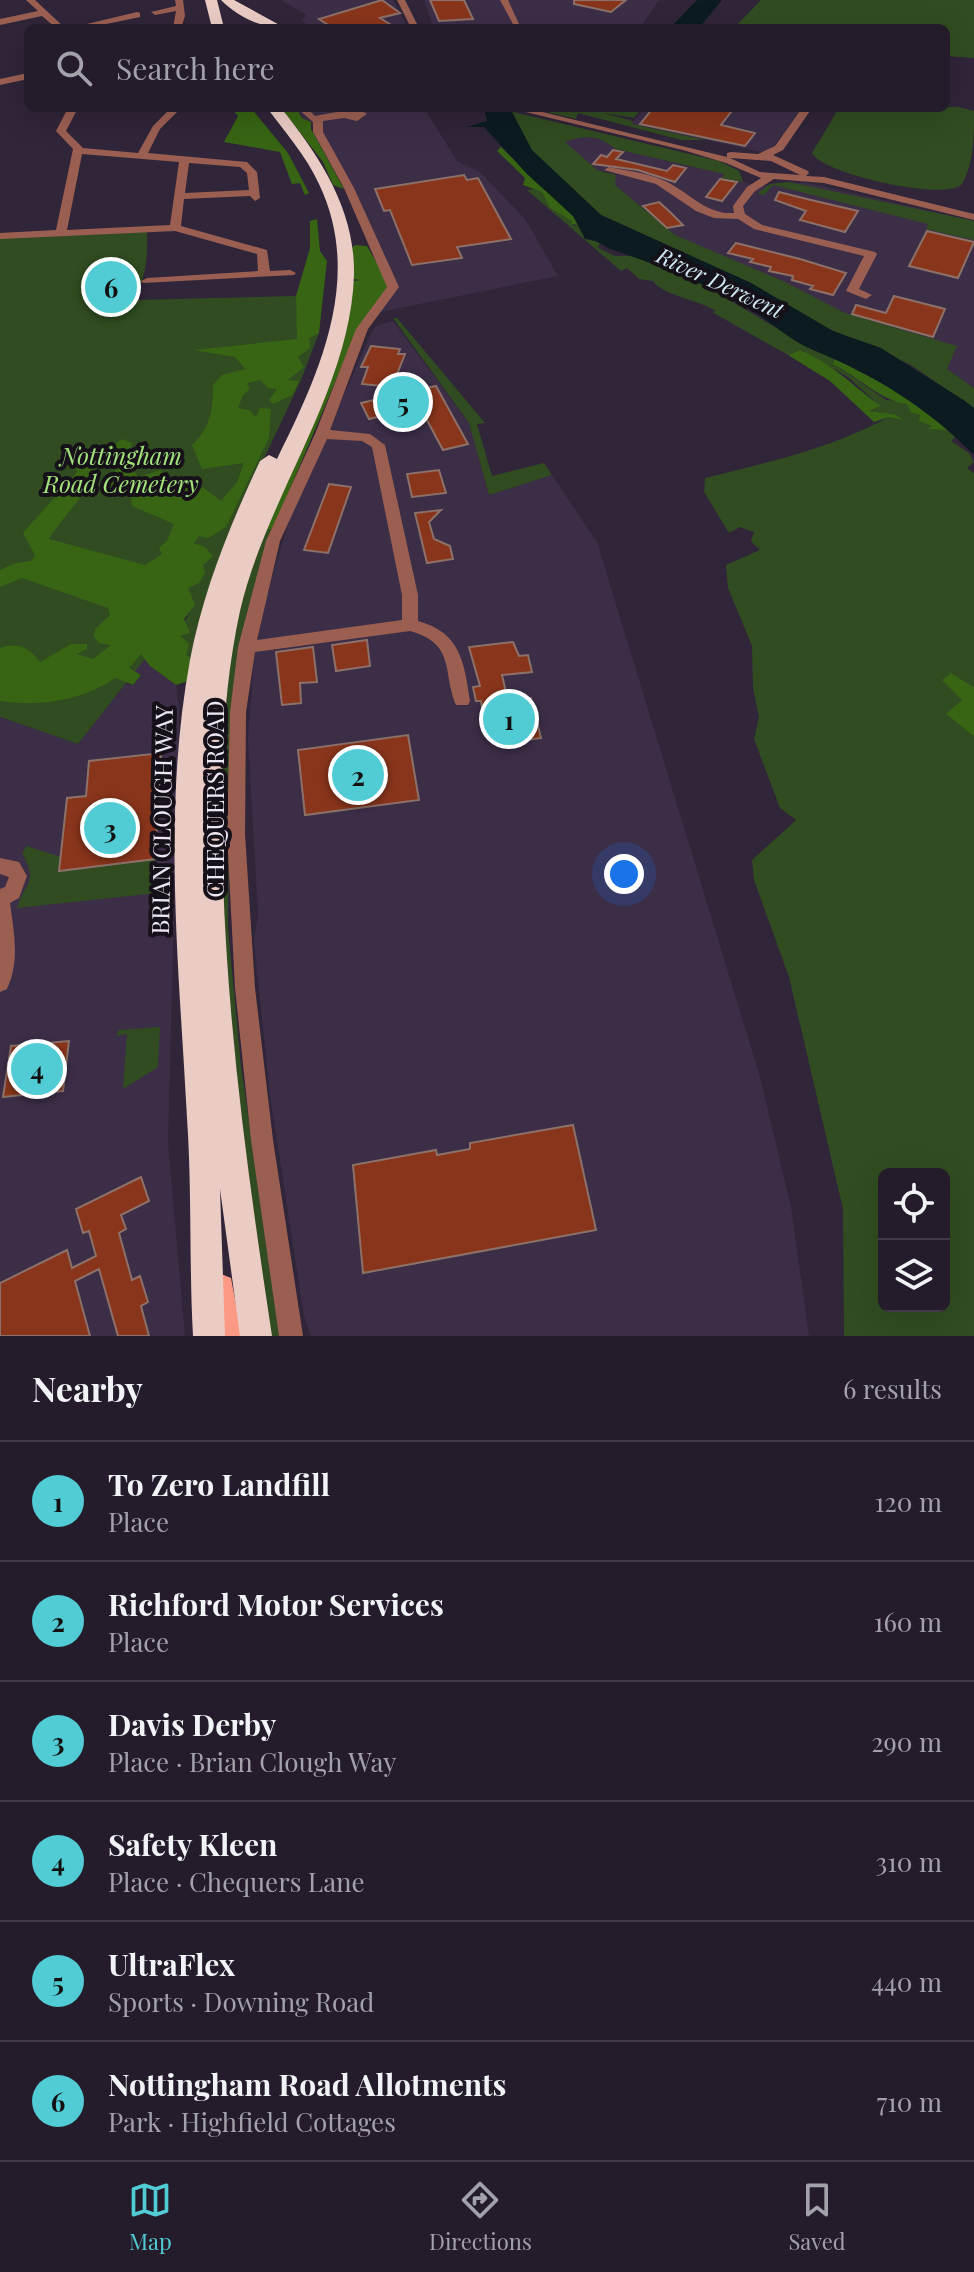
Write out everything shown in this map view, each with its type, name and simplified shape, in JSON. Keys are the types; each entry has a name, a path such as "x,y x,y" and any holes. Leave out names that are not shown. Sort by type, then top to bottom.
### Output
{"highway":[{"path":"202,0 206,24"},
{"path":"211,0 217,24"},
{"path":"227,0 242,12 270,24"},
{"name":"BRIAN CLOUGH WAY","path":"204,1149 189,921 190,754 195,697 208,629 227,560 316,357 329,308 333,270 328,221 319,192 300,156 264,112"},
{"name":"BRIAN CLOUGH WAY","path":"256,1336 231,1163 217,1010 210,869 213,718 224,638 239,580 259,520 333,350 346,275 345,238 331,190 312,155 277,112"},
{"path":"204,1149 209,1336"}],"main road":[{"name":"BRIAN CLOUGH WAY","path":"204,1149 227,1336"}],"street":[{"path":"30,0 56,24"},
{"path":"401,0 413,24"},
{"path":"413,0 422,24"},
{"path":"504,0 517,24"},
{"path":"155,12 179,4 177,24"},
{"path":"0,22 42,13"},
{"path":"93,24 137,15"},
{"path":"0,82 24,77"},
{"path":"61,233 78,151 77,144 61,131 71,112"},
{"path":"142,155 156,128 172,112"},
{"path":"305,112 309,118 318,120 344,115 353,119 361,116 359,112"},
{"path":"533,112 686,148 783,163 824,180"},
{"path":"751,189 748,162 779,148 804,112"},
{"name":"CHEQUERS ROAD","path":"291,1336 262,1140 240,921 235,760 246,647 273,541 322,434 362,329 392,292 390,273 374,250 349,188 318,132 318,120"},
{"path":"686,148 775,176 824,180 974,214"},
{"path":"740,216 738,206 751,189 786,170 779,148"},
{"path":"78,151 243,164 252,172 255,195 180,196"},
{"path":"175,228 185,158"},
{"path":"609,170 664,184 705,213 723,217 740,216 758,227 871,254 852,291 866,295"},
{"path":"0,236 175,228 263,252 264,274"},
{"path":"147,281 290,273"},
{"path":"322,434 365,437 378,445 410,595 410,625"},
{"path":"246,647 410,625 428,629 442,638 454,654 462,701"},
{"path":"0,866 13,868 18,876 12,892 0,899 7,952 0,983"}],"shaded area":[{"path":"281,0 393,0 406,24 305,24 302,20 306,15"},
{"path":"424,0 659,0 643,24 433,24"},
{"path":"298,112 426,112 457,161 480,172 525,219 558,276 370,314 389,284 341,176 320,145 311,122 302,118"},
{"path":"642,112 799,112 772,148 761,152 631,124"},
{"path":"583,135 603,139 616,149 725,174 723,178 762,186 808,183 974,221 974,388 947,369 956,346 845,313 675,235 615,185 611,173 597,170 564,142"},
{"path":"393,321 469,423 489,495 552,475 597,542 760,1077 791,1207 809,1336 311,1336 304,1316 270,1095 254,941 258,913 248,740 254,658 265,601 291,514 369,338 376,326"},
{"path":"141,653 150,666 176,685 179,710 168,1143 185,1336 0,1336 0,717 78,744 125,684 133,685 141,675 128,669"}],"green space":[{"path":"761,0 974,0 974,58 950,56 950,24 738,24"},
{"path":"950,107 974,111 971,158 966,176 962,184 952,189 911,188 860,177 821,161 812,153 837,112 950,112"},
{"path":"234,112 254,112 288,153 309,193 305,195 300,183 292,184 280,152 224,142 238,116"},
{"path":"284,112 298,112 302,118 311,122 311,129 344,189 333,185 323,162"},
{"path":"510,112 719,161 739,171 743,182 722,178 724,174 616,149 597,139 586,137 565,142 597,170 616,175 615,185 675,235 785,282 845,313 957,346 947,369 974,388 974,408 911,365 825,327 751,283 601,215 531,150"},
{"path":"547,112 639,112 634,118 604,113 633,121 632,124 705,140 681,140 578,113 576,119"},
{"path":"501,147 579,225 570,224 573,222 550,208 542,192 523,185 525,178 497,151"},
{"path":"789,182 974,221 974,240 926,229 928,224 773,185 764,195 758,193 770,184"},
{"path":"527,190 542,192 550,208 573,222 573,226 579,225 585,239 600,242 598,248 615,256 638,256 700,283 814,350 835,358 834,364 886,400 904,401 933,426 949,430 956,436 951,441 969,453 974,462 967,468 974,473 974,687 951,673 962,700 947,715 974,737 974,1336 844,1336 843,1209 789,977 754,880 752,860 796,820 780,808 754,739 759,717 753,688 752,646 728,588 726,565 760,550 751,541 754,532 740,527 729,533 704,492 705,478 826,445 894,414 868,411 880,406 848,377 801,350 788,355 712,312 716,311 709,307 664,290 653,281 639,279 627,268 621,271"},
{"path":"317,219 320,251 327,261 319,333 309,339 310,348 298,357 304,367 288,380 299,381 292,395 273,404 269,400 277,389 268,388 260,380 247,383 250,389 243,395 238,408 249,410 256,417 260,408 271,409 269,438 226,527 208,538 199,536 194,543 205,547 213,556 203,565 205,573 199,583 188,588 195,605 184,619 190,633 181,636 189,644 186,655 192,659 188,681 176,685 150,666 141,654 129,668 141,675 133,685 116,678 88,692 60,700 30,703 0,701 0,648 22,647 40,662 71,644 87,644 87,649 77,654 93,659 111,645 99,643 94,637 95,629 110,615 108,608 22,578 0,587 0,570 31,561 35,555 23,533 78,471 67,467 72,457 88,460 100,469 49,539 145,565 162,554 159,548 167,541 174,524 132,506 131,498 105,481 120,466 107,460 114,445 122,439 132,443 131,449 150,459 134,471 138,477 160,470 167,475 169,483 179,479 204,488 221,501 237,482 244,463 202,469 192,445 210,418 213,385 222,375 245,369 235,357 194,350 297,339 296,296 310,248 310,221"},
{"name":"Nottingham Road Cemetery","path":"147,230 145,266 134,300 296,296 298,339 309,339 319,333 301,380 249,491 192,659 185,655 182,635 186,618 194,606 192,599 78,744 0,717 0,238"},
{"path":"355,245 367,246 389,284 352,342 273,529 265,530 353,281 360,280 353,279 352,248"},
{"path":"393,318 397,318 485,423 477,424 492,476 544,463 552,475 489,495 469,423"},
{"path":"800,350 833,369 881,406 869,411 894,414 903,420 889,417 874,422 830,381 788,355"},
{"path":"835,358 897,391 949,430 928,429 932,426 919,421 920,415 911,412 907,404 870,388 833,364"},
{"path":"273,529 230,727 228,928 241,1066 280,1336 268,1336 235,1100 219,855 220,774 228,663 246,581 265,530"},
{"path":"951,673 974,687 974,737 946,714 962,700 942,680"},
{"path":"27,846 61,857 60,871 155,859 157,893 17,908 30,877 22,853"},
{"path":"160,1027 158,1067 123,1089 127,1034 116,1036 119,1030"}],"water":[{"path":"697,0 722,0 702,24 674,24"},
{"name":"River Derwent","path":"485,112 512,112 532,150 601,215 751,283 833,331 881,348 965,401 974,408 974,455 938,422 899,394 789,337 759,315 718,292 585,239 573,216 527,174 484,127 467,127 487,121"}],"building":[{"path":"382,0 400,13 380,18 390,24 327,24 319,19"},
{"path":"430,0 464,0 473,19 439,21"},
{"path":"574,0 626,0 611,12 574,4"},
{"path":"650,112 731,112 721,125 755,133 745,146 640,124"},
{"path":"613,150 623,152 616,159 667,171 673,165 686,168 675,182 638,170 593,164 601,155 607,157"},
{"path":"464,175 467,180 478,178 511,239 457,247 462,258 412,265 390,210 384,211 375,189"},
{"path":"720,179 737,182 722,201 706,197"},
{"path":"779,192 858,211 845,232 800,220 806,211 775,200"},
{"path":"659,202 683,225 667,228 643,206"},
{"path":"927,231 974,242 958,278 909,266"},
{"path":"736,243 846,273 833,295 810,289 813,286 792,280 793,276 769,271 771,267 750,262 753,259 728,253"},
{"path":"894,296 945,309 933,337 852,314 856,305 886,313"},
{"path":"371,346 400,349 398,354 405,354 392,387 362,384 368,367 361,367"},
{"path":"436,386 468,444 443,450 420,407 369,419 361,403"},
{"path":"439,470 446,493 412,497 407,474"},
{"path":"329,484 351,487 328,553 304,550"},
{"path":"441,510 429,522 434,539 450,546 453,559 427,563 415,513"},
{"path":"367,640 370,666 336,671 332,645"},
{"path":"513,642 519,656 528,655 532,672 502,675 508,701 531,698 541,738 500,744 497,735 487,736 481,701 476,701 473,687 480,686 469,647"},
{"path":"313,647 317,682 300,683 301,703 282,705 276,652"},
{"path":"408,735 419,800 305,815 298,750"},
{"path":"161,753 155,859 59,871 67,798 86,796 89,761"},
{"path":"69,1041 63,1091 3,1097 11,1046"},
{"path":"573,1125 596,1230 363,1273 353,1165 436,1150 437,1155 470,1149 470,1143"},
{"path":"141,1177 149,1201 121,1215 126,1229 119,1233 132,1280 140,1276 148,1302 141,1306 149,1336 118,1336 99,1269 75,1281 90,1336 0,1336 0,1283 67,1250 72,1268 96,1256 89,1231 83,1233 76,1209"}],"place":[{"name":"Nottingham Road Allotments","path":"111,287"},
{"name":"UltraFlex","path":"403,402"},
{"name":"To Zero Landfill","path":"509,719"},
{"name":"Richford Motor Services","path":"358,775"},
{"name":"Davis Derby","path":"110,828"},
{"name":"Safety Kleen","path":"37,1069"}]}
